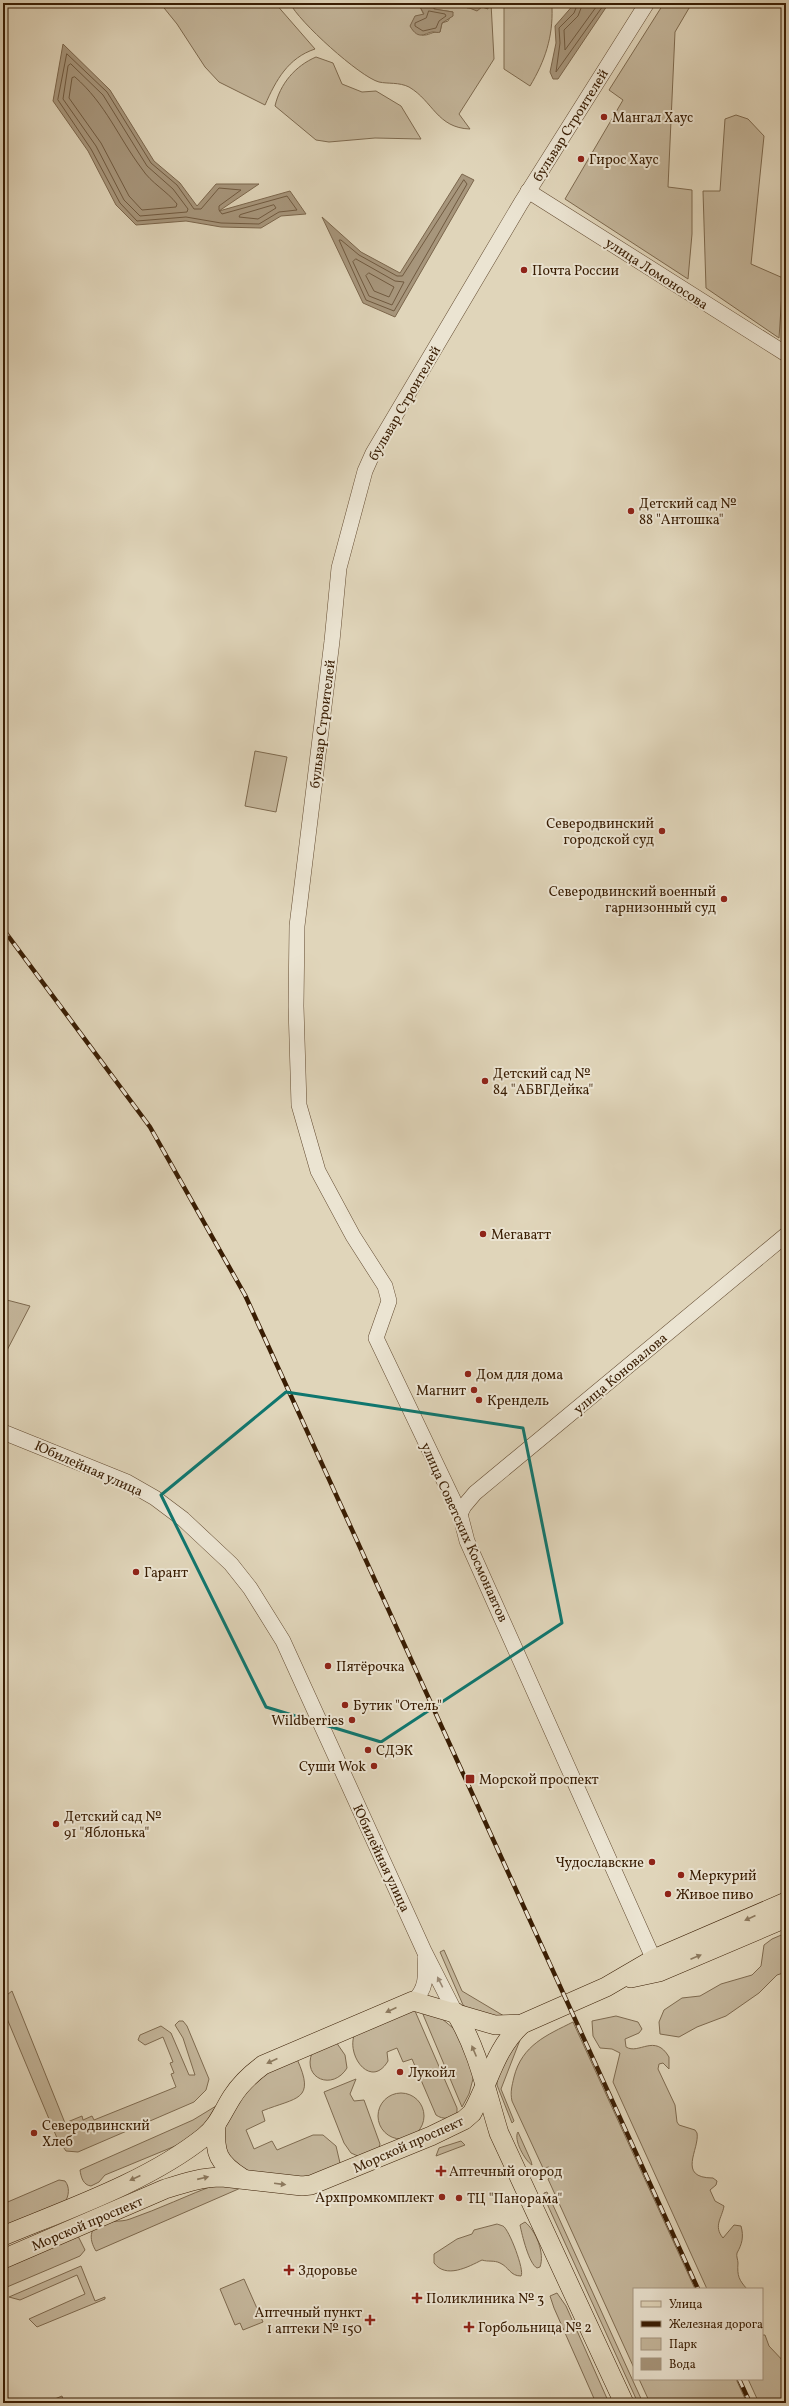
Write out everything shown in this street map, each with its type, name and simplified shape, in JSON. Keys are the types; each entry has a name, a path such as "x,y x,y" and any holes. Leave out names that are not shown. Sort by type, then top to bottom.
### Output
{"main road":[{"name":"Морской проспект","path":"657,1965 786,1902"},
{"name":"Морской проспект","path":"3,2236 156,2169 182,2153 216,2125 236,2091 263,2065 413,2001 455,2012 495,2025 522,2024 618,1980 786,1918"},
{"name":"Юбилейная улица","path":"455,2012 465,2029 480,2064 484,2088 499,2133 624,2403"},
{"name":"Морской проспект","path":"3,2259 165,2189 209,2177 242,2178 302,2186 312,2185 464,2120 472,2113 502,2046 522,2024"},
{"path":"464,2120 499,2133"},
{"name":"Морской проспект","path":"216,2125 217,2152 227,2168 242,2178"},
{"path":"156,2169 162,2172 164,2176 165,2189"}],"street":[{"name":"бульвар Строителей","path":"297,926 331,649 339,568 366,471 373,453 528,191 648,3"},
{"name":"улица Ломоносова","path":"528,191 786,354"},
{"name":"улица Советских Космонавтов","path":"297,926 296,1006 299,1105 318,1171 353,1236 384,1286 389,1301 376,1338 460,1514 467,1541 657,1965"},
{"name":"улица Коновалова","path":"460,1514 464,1506 475,1493 786,1235"},
{"name":"Юбилейная улица","path":"3,1432 127,1482 141,1490 183,1519 231,1564 250,1588 283,1641 425,1953 455,2012"},
{"path":"413,2001 420,1996 426,1979 425,1953"}],"highlighted area":[{"path":"286,1392 523,1428 562,1623 381,1742 266,1707 161,1495"}],"green space":[{"path":"160,3 275,3 315,49 297,58 290,64 274,87 265,105 219,82 205,67 177,24"},
{"path":"290,3 418,3 424,15 420,16 422,35 427,35 440,32 442,23 448,21 453,12 434,9 433,3 465,3 467,8 479,8 486,4 484,3 491,3 494,59 459,114 470,129 450,124 436,113 424,99 409,87 401,84 379,82 358,70 317,35 295,11"},
{"path":"504,3 557,3 552,8 551,29 544,58 530,86 504,69"},
{"path":"664,3 692,3 675,32 668,187 692,190 692,234 688,279 565,199 623,100 609,90"},
{"path":"316,57 333,63 342,84 362,92 376,91 401,106 421,139 375,138 329,142 316,140 275,106 277,98 285,83 295,71 301,65"},
{"path":"736,115 748,119 764,136 751,264 783,278 779,338 706,288 703,191 720,191 725,119"},
{"path":"255,751 287,757 276,812 245,806"},
{"path":"3,1299 30,1306 3,1358"},
{"path":"786,1933 786,1972 777,1975 759,1993 726,2016 697,2027 679,2037 660,2034 659,2022 664,2010 682,1998 700,1996 721,1984 752,1975 761,1966 764,1945 772,1939"},
{"path":"444,1950 462,1991 509,2019 470,2010 463,2005 440,1952"},
{"path":"12,1991 65,2123 82,2116 83,2120 92,2116 94,2120 176,2087 171,2074 174,2073 170,2063 173,2062 163,2037 145,2045 138,2040 140,2035 161,2026 171,2033 189,2075 195,2075 183,2038 175,2025 179,2021 183,2021 187,2026 209,2079 206,2090 194,2102 78,2152 66,2151 57,2138 3,2009 3,1998"},
{"path":"408,2008 415,2011 457,2108 457,2113 450,2118 442,2118 436,2115 412,2059 403,2062 397,2048 387,2052 388,2061 381,2069 374,2072 367,2071 361,2066 357,2059 353,2042 355,2033"},
{"path":"422,2012 441,2018 459,2033 474,2075 469,2094 462,2107"},
{"path":"616,2016 638,2022 642,2029 639,2033 625,2039 626,2047 636,2049 653,2045 658,2046 664,2050 669,2057 669,2069 663,2063 659,2064 658,2069 675,2105 677,2122 679,2125 695,2130 697,2133 692,2168 695,2173 702,2177 713,2178 717,2181 716,2185 710,2190 715,2201 724,2206 718,2226 720,2234 723,2238 734,2225 741,2226 742,2240 737,2254 738,2275 746,2288 707,2288 613,2082 620,2053 612,2049 600,2048 593,2036 592,2021"},
{"path":"573,2022 695,2288 633,2288 633,2366 548,2179 553,2175 549,2167 543,2168 512,2101 511,2092 514,2077 523,2057 537,2042"},
{"path":"517,2034 520,2040 501,2089 514,2121 512,2123 497,2085 497,2074"},
{"path":"336,2042 345,2055 347,2068 341,2075 334,2079 320,2079 311,2070 310,2062 312,2053"},
{"path":"297,2059 304,2083 304,2090 300,2096 262,2111 265,2121 246,2130 254,2149 272,2141 277,2150 313,2135 323,2135 336,2146 340,2163 327,2173 290,2179 249,2172 229,2158 221,2138 237,2097 248,2082"},
{"path":"356,2079 350,2094 354,2101 364,2100 380,2144 379,2148 360,2157 351,2153 344,2143 324,2092"},
{"path":"397,2093 405,2093 414,2097 420,2103 424,2116 420,2129 414,2135 405,2139 397,2139 388,2135 382,2129 378,2120 378,2112 382,2103 388,2097"},
{"path":"216,2106 203,2127 180,2144 105,2175 99,2182 91,2186 86,2184 83,2180 80,2170 193,2120"},
{"path":"518,2132 532,2165 520,2150 517,2140"},
{"path":"461,2141 465,2145 436,2156 439,2148"},
{"path":"59,2180 65,2181 68,2186 68,2194 65,2202 3,2228 3,2204"},
{"path":"217,2184 243,2187 96,2251 94,2248 91,2234 97,2226 109,2222 130,2219"},
{"path":"547,2192 643,2403 638,2403 544,2197 544,2193"},
{"path":"525,2222 533,2231 540,2249 541,2261 540,2267 537,2268 531,2261 522,2235 520,2225"},
{"path":"497,2224 503,2226 509,2234 521,2266 521,2276 514,2275 503,2265 496,2262 482,2260 470,2266 451,2271 439,2268 434,2263 434,2254 457,2239 472,2234 474,2230"},
{"path":"78,2236 85,2250 80,2256 7,2287 4,2284 3,2272 6,2266"},
{"path":"81,2266 95,2301 105,2297 105,2299 37,2327 29,2319 85,2294 77,2275 20,2300 9,2297"},
{"path":"244,2279 263,2322 243,2330 240,2323 235,2325 220,2289"},
{"path":"557,2293 566,2306 609,2403 596,2403 554,2308 550,2296"},
{"path":"763,2335 765,2335 769,2346 786,2364 786,2403 759,2403 748,2380 763,2380"},
{"path":"639,2380 736,2380 747,2403 650,2403"},
{"path":"62,2396 64,2403 45,2403"}],"water":[{"path":"418,3 433,3 434,9 453,12 453,16 442,23 440,32 430,32 422,35 416,34 410,26 415,16 424,14"},
{"path":"465,3 484,3 488,5 488,9 482,7 477,11 467,7"},
{"path":"575,3 609,3 558,79 553,79 550,72 556,43 555,26"},
{"path":"63,44 110,90 154,161 180,183 197,206 216,184 259,184 219,211 290,191 306,214 281,216 261,228 221,227 186,221 136,225 116,205 88,151 53,101"},
{"path":"462,174 474,180 395,317 363,303 322,217 361,252 400,273"}],"railway":[{"path":"3,929 150,1127 245,1295 698,2288"},
{"path":"739,2380 750,2403"}],"place":[{"name":"Мангал Хаус","path":"604,117"},
{"name":"Гирос Хаус","path":"581,159"},
{"name":"Почта России","path":"524,270"},
{"name":"Детский сад № 88 \"Антошка\"","path":"631,511"},
{"name":"Северодвинский городской суд","path":"662,831"},
{"name":"Северодвинский военный гарнизонный суд","path":"724,899"},
{"name":"Детский сад № 84 \"АБВГДейка\"","path":"485,1081"},
{"name":"Мегаватт","path":"483,1234"},
{"name":"Дом для дома","path":"468,1374"},
{"name":"Магнит","path":"474,1390"},
{"name":"Крендель","path":"479,1400"},
{"name":"Гарант","path":"136,1572"},
{"name":"Пятёрочка","path":"328,1666"},
{"name":"Бутик \"Отель\"","path":"345,1705"},
{"name":"Wildberries","path":"352,1720"},
{"name":"СДЭК","path":"368,1750"},
{"name":"Суши Wok","path":"374,1766"},
{"name":"Морской проспект","path":"470,1779"},
{"name":"Детский сад № 91 \"Яблонька\"","path":"56,1824"},
{"name":"Чудославские","path":"652,1862"},
{"name":"Меркурий","path":"681,1875"},
{"name":"Живое пиво","path":"668,1894"},
{"name":"Лукойл","path":"400,2072"},
{"name":"Северодвинский Хлеб","path":"34,2133"},
{"name":"Аптечный огород","path":"441,2171"},
{"name":"Архпромкомплект","path":"442,2197"},
{"name":"ТЦ \"Панорама\"","path":"459,2198"},
{"name":"Здоровье","path":"289,2270"},
{"name":"Поликлиника № 3","path":"417,2298"},
{"name":"Аптечный пункт 1 аптеки № 150","path":"370,2320"},
{"name":"Горбольница № 2","path":"469,2327"}]}
